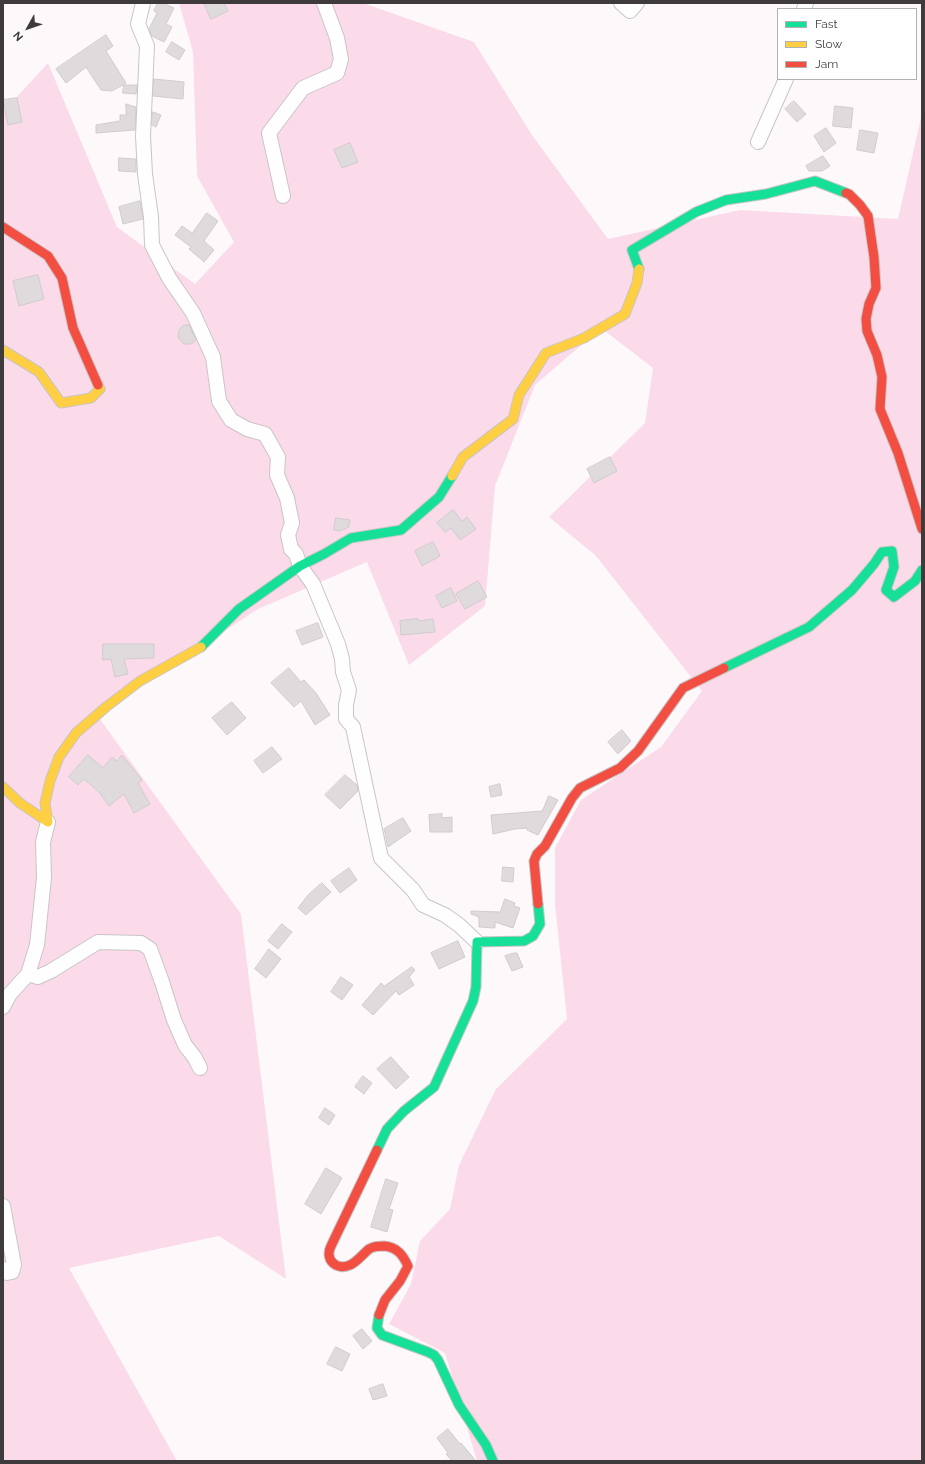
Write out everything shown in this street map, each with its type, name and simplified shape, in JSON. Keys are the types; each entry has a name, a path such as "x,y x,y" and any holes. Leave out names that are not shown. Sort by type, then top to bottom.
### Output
{"street":[{"path":"143,3 138,24 146,46 142,136 145,174 151,217 152,245 169,278 193,313 213,357 220,401 231,420 247,429 265,434 278,457 278,475 287,498 292,522 288,535 291,548 296,554 300,566 313,584 342,659 343,672 349,690 346,705 346,719 354,727 382,858 413,890 423,905 445,915 459,925 477,942 524,941 533,936 540,924 534,861 537,854 545,846 572,798 580,788 620,768 638,751 683,688 809,627 852,590 882,552 892,551 894,567 886,590 894,597 904,591 915,581 922,570"},
{"path":"283,196 269,133 303,88 337,73 341,59 337,38 324,3"},
{"path":"621,3 630,11 637,3"},
{"path":"758,142 786,80"},
{"path":"3,1007 10,994 28,974 37,945 44,878 43,842 48,822 45,803 50,781 59,757 76,733 106,707 140,681 200,648 239,609 300,566 351,538 401,530 439,497 463,457 513,420 519,395 546,353 584,338 625,314 637,283 639,267 632,250 696,212 726,200 766,194 815,182 849,194 868,216 874,257 876,288 869,304 866,319 867,332 877,355 882,377 880,409 898,453 922,529"},
{"path":"3,227 48,256 62,278 73,328 100,389 92,398 61,403 39,372 3,350"},
{"path":"904,591 922,585"},
{"path":"3,787 20,803 48,822"},
{"path":"28,974 38,977 51,972 98,942 127,942 141,944 150,949 174,1020 185,1045 195,1058 200,1068"},
{"path":"477,942 476,987 474,1001 434,1087 404,1111 387,1129 328,1254 329,1260 334,1264 346,1266 375,1246 389,1245 397,1249 403,1255 408,1266 400,1282 385,1300 378,1318 377,1328 382,1335 434,1355 438,1360 459,1405 472,1427 486,1445 493,1461"},
{"path":"3,1206 14,1265 12,1272 7,1272 3,1269"}],"shaded area":[{"path":"179,3 363,3 474,42 532,135 608,239 740,210 898,219 922,113 922,1461 477,1461 445,1353 389,1324 411,1284 420,1241 450,1209 459,1165 496,1089 567,1019 555,904 555,848 581,800 661,747 702,691 596,556 549,517 645,423 653,368 601,328 535,385 495,486 485,606 409,665 367,562 258,609 97,715 241,914 286,1279 219,1236 69,1268 177,1461 3,1461 3,112 48,63 117,227 195,284 234,242 197,176 193,52"}],"building":[{"path":"158,3 163,3 174,8 166,24 172,27 164,42 152,36 149,29 157,13 154,11"},
{"path":"204,3 224,3 228,11 211,19"},
{"path":"106,35 113,46 106,51 126,83 112,91 101,90 86,67 66,83 56,69"},
{"path":"172,42 185,50 179,60 166,52"},
{"path":"154,79 184,82 183,99 153,96"},
{"path":"124,85 137,85 136,94 123,93"},
{"path":"17,98 22,122 8,125 3,100"},
{"path":"794,101 806,114 797,122 785,109"},
{"path":"126,104 136,107 135,130 96,133 96,125 120,121 120,115 126,115"},
{"path":"835,106 853,108 851,128 833,126"},
{"path":"153,112 161,115 156,127 152,125"},
{"path":"826,128 836,143 824,152 814,136"},
{"path":"860,130 878,133 874,153 857,150"},
{"path":"350,143 358,162 342,168 334,150"},
{"path":"823,156 830,166 822,171 809,171 806,166"},
{"path":"119,158 136,159 136,172 119,171"},
{"path":"140,201 143,219 123,224 119,207"},
{"path":"207,213 218,221 204,241 214,250 204,262 189,249 191,247 175,235 182,226 192,233"},
{"path":"38,275 44,299 19,306 13,281"},
{"path":"184,325 189,325 196,340 193,343 184,344 179,339 179,330"},
{"path":"610,457 617,471 594,483 587,469"},
{"path":"453,510 462,521 467,517 476,529 460,540 451,528 445,532 437,523"},
{"path":"336,518 350,520 349,527 340,531 334,530"},
{"path":"433,542 440,556 422,566 415,551"},
{"path":"478,581 487,597 465,609 456,594"},
{"path":"451,588 457,601 442,608 436,596"},
{"path":"418,619 418,621 433,619 435,632 401,635 400,621"},
{"path":"318,623 323,637 302,645 296,631"},
{"path":"103,644 154,644 154,658 124,659 128,674 115,677 111,659 103,660"},
{"path":"289,668 301,682 304,680 316,693 330,715 315,725 301,701 294,707 271,683"},
{"path":"232,702 246,718 227,735 212,718"},
{"path":"622,730 631,741 618,754 608,742"},
{"path":"272,747 282,759 263,773 254,761"},
{"path":"88,755 103,768 112,757 117,761 122,755 142,780 138,783 150,804 134,813 124,794 109,806 99,792 84,779 78,785 69,777"},
{"path":"345,775 357,785 358,791 340,809 325,795"},
{"path":"500,784 502,795 491,797 489,787"},
{"path":"549,796 558,800 538,835 527,830 527,828 493,834 491,815 542,811"},
{"path":"442,814 442,818 452,817 452,832 430,832 429,815"},
{"path":"403,818 411,831 388,847 384,829"},
{"path":"503,867 514,868 513,882 502,881"},
{"path":"349,868 357,880 340,893 331,881"},
{"path":"322,883 331,892 306,915 298,908 308,895"},
{"path":"505,899 515,903 514,906 520,908 513,928 495,922 495,928 479,927 479,917 471,914 471,911 500,912"},
{"path":"282,924 292,932 278,949 268,941"},
{"path":"458,941 465,957 439,969 431,953"},
{"path":"269,949 281,959 266,978 255,969"},
{"path":"517,953 523,967 512,971 505,956"},
{"path":"412,967 415,970 409,977 414,985 399,995 396,991 373,1015 362,1005 381,983 384,986"},
{"path":"341,977 353,985 342,1000 331,992"},
{"path":"391,1057 409,1077 396,1089 377,1069"},
{"path":"363,1076 372,1083 364,1094 355,1087"},
{"path":"325,1108 335,1115 329,1125 319,1118"},
{"path":"326,1168 342,1178 321,1214 305,1204"},
{"path":"386,1179 398,1183 389,1209 393,1210 387,1232 371,1227"},
{"path":"362,1329 372,1341 363,1349 353,1336"},
{"path":"336,1347 350,1354 342,1371 327,1364"},
{"path":"383,1384 387,1396 373,1400 369,1389"},
{"path":"448,1429 476,1461 452,1461 446,1454 448,1453 437,1438"}],"traffic: fast":[{"path":"639,269 632,250 696,212 726,200 766,194 815,181 846,193"},
{"path":"201,647 239,609 300,566 351,538 401,530 439,497 452,476"},
{"path":"724,668 809,627 852,590 882,552 892,551 894,567 886,590 894,597 915,581 922,570"},
{"path":"377,1150 387,1129 404,1111 434,1087 473,1001 476,987 477,942 524,941 533,936 540,924 538,904"},
{"path":"379,1315 377,1328 382,1335 428,1352 434,1355 438,1360 459,1405 486,1445 493,1461"}],"traffic: slow":[{"path":"452,476 463,457 513,419 519,395 546,353 584,338 625,314 637,283 639,269"},
{"path":"3,350 39,372 61,403 91,398 100,389 98,385"},
{"path":"3,787 20,803 48,822 45,803 50,781 59,757 76,733 106,707 140,681 201,647"}],"traffic: jam":[{"path":"846,193 860,205 868,216 874,257 876,288 869,304 866,319 867,331 877,355 882,377 880,409 898,453 922,529"},
{"path":"3,227 48,256 62,278 73,328 98,385"},
{"path":"538,904 534,861 537,854 545,846 572,798 580,788 620,768 638,751 683,688 724,668"},
{"path":"377,1150 331,1246 329,1256 333,1263 341,1267 353,1264 369,1249 376,1246 393,1248 402,1255 408,1266 400,1281 385,1300 379,1315"}]}
